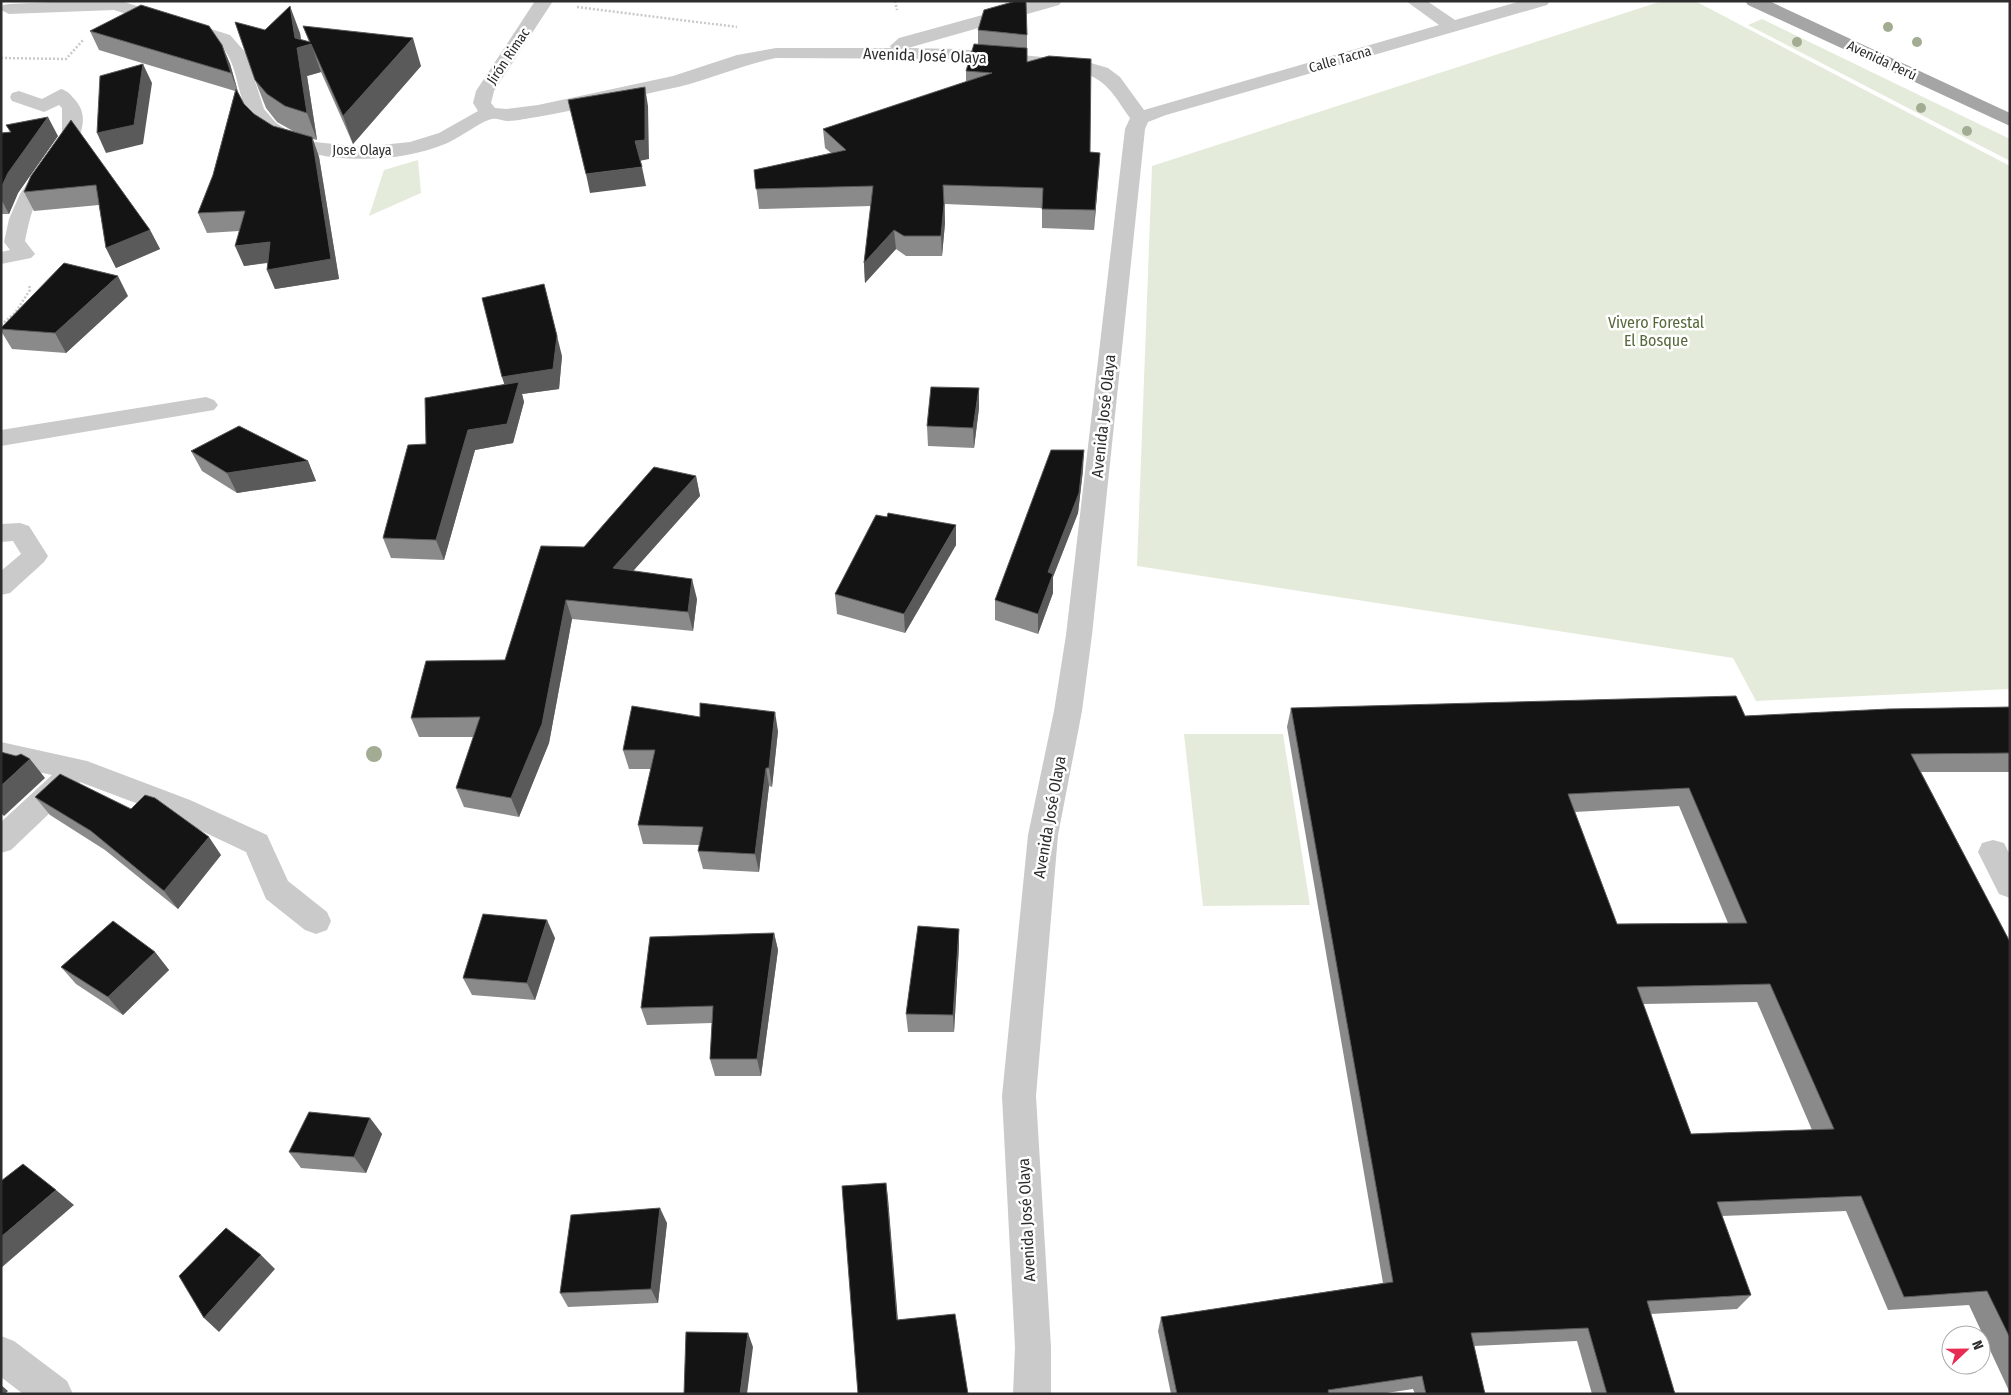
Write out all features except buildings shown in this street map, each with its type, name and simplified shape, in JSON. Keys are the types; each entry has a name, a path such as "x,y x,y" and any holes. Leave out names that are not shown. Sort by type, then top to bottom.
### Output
{"main road":[{"name":"Avenida Perú","path":"1754,1 2010,120"}],"street":[{"path":"890,53 905,42 1053,1"},
{"path":"1415,1 1452,26"},
{"name":"Calle Tacna","path":"1140,118 1541,1"},
{"name":"Jirón Rimac","path":"489,113 482,104 485,91 544,2"},
{"path":"9,9 117,3"},
{"name":"Jose Olaya","path":"117,3 191,27 231,43 243,74 247,95 256,112 272,130 293,142 314,149 349,153 408,150 433,143 489,113"},
{"name":"Avenida José Olaya","path":"489,113 517,115 669,83 758,55 776,53 890,53 958,54 1090,67 1113,80 1140,118 1135,129 1078,645 1068,711 1043,835 1032,929 1019,1096 1033,1347 1032,1394"},
{"path":"1,258 24,254 14,242 19,219 30,194 57,158 72,133 71,107 61,95 44,106 19,97"},
{"path":"1,438 206,405"},
{"path":"1,532 20,532 34,556 1,586"},
{"path":"1,753 78,769 180,808 257,844 277,890 316,922"},
{"path":"1,840 78,769"},
{"path":"1993,852 2010,885"},
{"path":"1,1354 54,1394"}],"path":[{"path":"544,2 737,27"},
{"path":"1,58 66,59"},
{"path":"1,325 16,313 30,290 24,254"}],"green space":[{"name":"Vivero Forestal El Bosque","path":"1662,1 1695,1 2010,166 2010,689 1756,701 1733,658 1137,566 1152,166"},
{"path":"1762,19 2010,139 2010,161 1748,25"},
{"path":"418,160 421,193 369,216 384,170"},
{"path":"1184,734 1283,734 1310,905 1203,906"}]}
